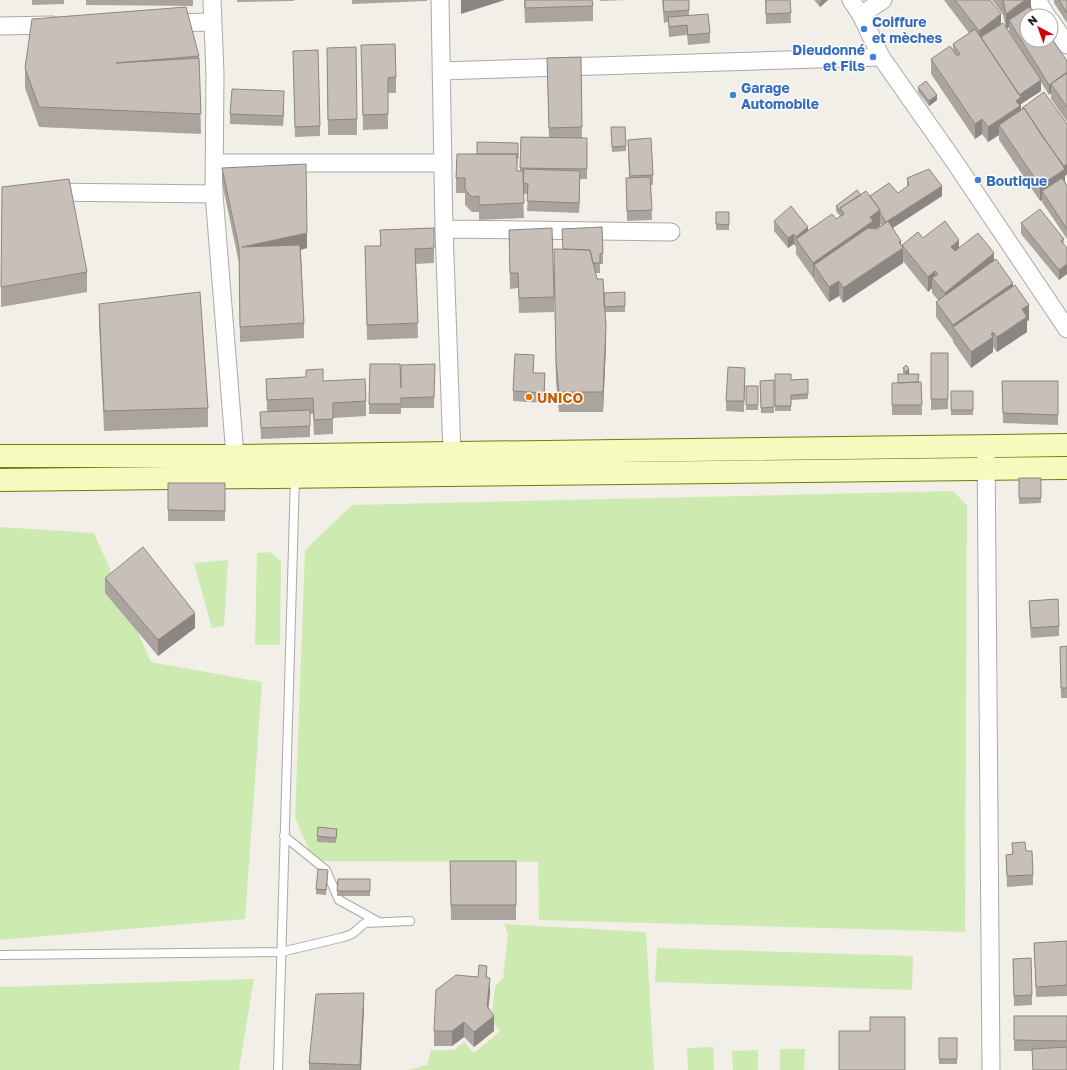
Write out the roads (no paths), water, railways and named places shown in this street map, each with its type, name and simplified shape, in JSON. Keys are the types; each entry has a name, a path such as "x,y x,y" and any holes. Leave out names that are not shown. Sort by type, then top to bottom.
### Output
{"main road":[{"path":"0,456 235,456 336,453 452,453 1067,445"},
{"path":"335,476 336,453"},
{"path":"0,480 1067,468"}],"street":[{"path":"212,0 215,163 214,194 235,456"},
{"path":"440,0 444,229 452,453"},
{"path":"851,0 861,15 881,57 954,161 1067,329"},
{"path":"861,15 883,0"},
{"path":"150,23 213,22"},
{"path":"0,26 71,25"},
{"path":"1059,33 1067,45"},
{"path":"441,71 881,57"},
{"path":"215,163 443,163"},
{"path":"32,191 214,194"},
{"path":"444,229 671,232"},
{"path":"986,445 991,1070"}],"lane":[{"path":"278,1070 295,477"},
{"path":"284,836 326,870 339,900 378,921"},
{"path":"0,955 281,952 344,937 352,934 365,923 378,921 410,921"}],"place":[{"name":"Coiffure et mèches","path":"864,29"},
{"name":"Dieudonné et Fils","path":"873,57"},
{"name":"Garage Automobile","path":"733,95"},
{"name":"Boutique","path":"978,180"},
{"name":"UNICO","path":"529,397"}]}
